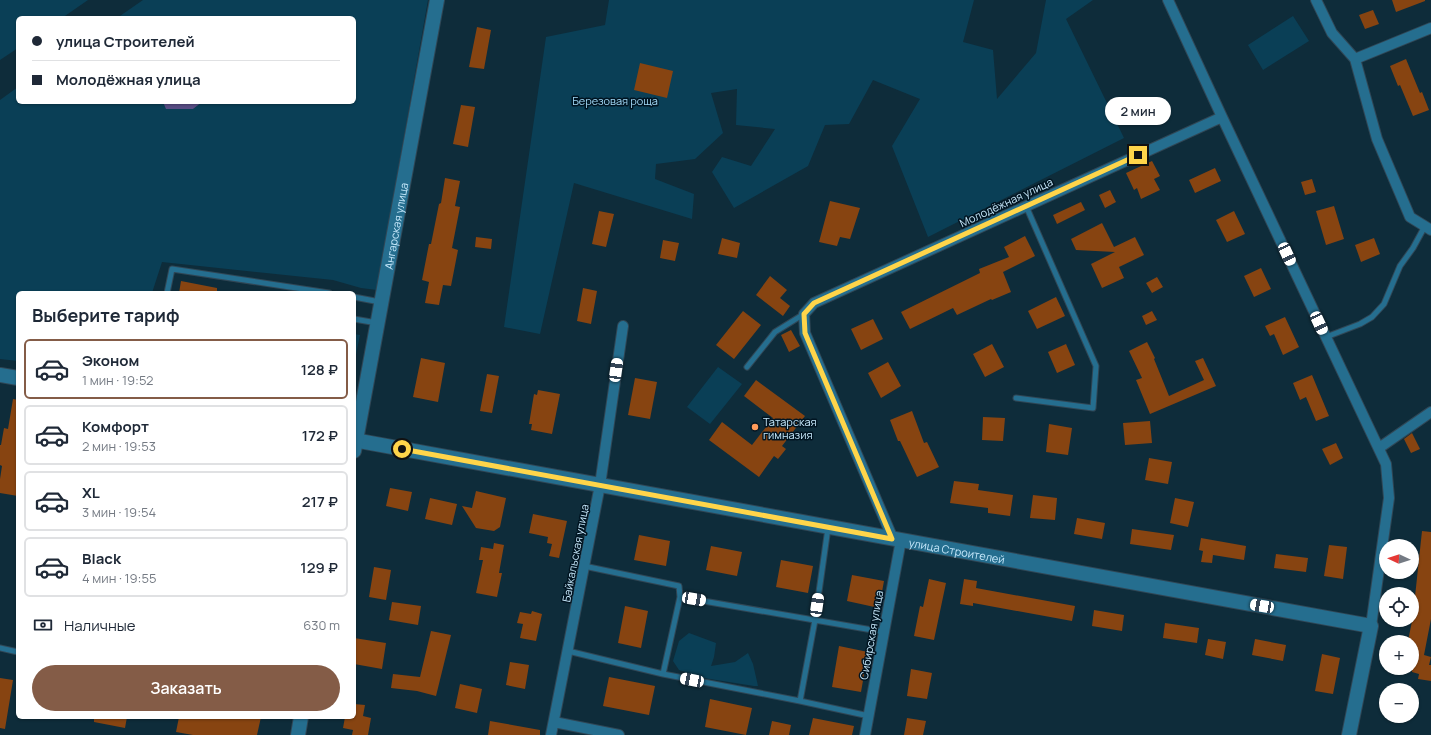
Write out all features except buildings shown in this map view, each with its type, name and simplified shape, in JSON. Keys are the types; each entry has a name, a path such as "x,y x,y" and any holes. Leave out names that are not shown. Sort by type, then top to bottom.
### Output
{"street":[{"name":"Ангарская улица","path":"356,439 437,0"},
{"path":"1168,0 1386,464 1389,498 1371,626 1349,735"},
{"path":"1316,0 1332,33 1356,59 1376,139 1410,217 1429,225"},
{"path":"1356,59 1431,28"},
{"name":"Молодёжная улица","path":"804,314 814,303 1222,117"},
{"path":"804,314 805,333 897,540"},
{"name":"Байкальская улица","path":"551,735 600,485 622,326"},
{"path":"0,375 16,378"},
{"path":"1379,448 1431,412"},
{"name":"улица Строителей","path":"356,444 600,485 1371,626"},
{"name":"Сибирская улица","path":"865,735 884,632 897,540"},
{"path":"298,735 301,719"},
{"path":"554,722 618,735"}],"lane":[{"path":"1016,398 1093,408 1096,366 1026,206"},
{"path":"1326,337 1360,324 1372,317 1384,304 1400,266 1429,225"},
{"path":"167,291 172,269 316,291"},
{"path":"356,297 381,302"},
{"path":"747,367 775,332 804,314"},
{"path":"356,319 378,323"},
{"path":"800,701 815,620 828,527"},
{"path":"584,566 679,586 680,597 663,674"},
{"path":"680,597 884,632"},
{"path":"0,648 16,652"},
{"path":"568,651 663,674 869,716"}],"green space":[{"path":"0,0 88,0 65,16 16,16 16,49 0,60"},
{"path":"143,0 428,0 377,290 361,288 333,280 162,262 153,291 16,291 16,361 0,359 0,100 16,88 16,104 164,104 167,109 193,109 199,104 356,104 356,16 120,16"},
{"name":"Березовая роща","path":"609,0 974,0 963,42 993,50 997,99 1036,53 1046,0 1093,0 1066,19 1124,138 928,237 892,146 920,99 873,80 849,124 825,125 808,166 734,208 712,172 722,157 751,166 775,129 736,125 737,89 711,93 723,133 695,159 656,164 655,179 694,194 692,219 574,183 540,334 504,327 546,37 605,25"},
{"path":"1293,16 1309,41 1263,70 1248,45"},
{"path":"356,334 360,335 356,354"},
{"path":"718,367 742,384 710,424 687,407"},
{"path":"689,633 716,643 711,666 735,662 748,653 753,664 758,686 704,678 679,670 673,661 679,641"}],"shaded area":[{"path":"164,104 199,104 193,109 166,109"}],"place":[{"name":"Татарская гимназия","path":"755,427"}],"route":[{"path":"402,449 892,539 805,333 804,314 814,303 1138,155"}]}
